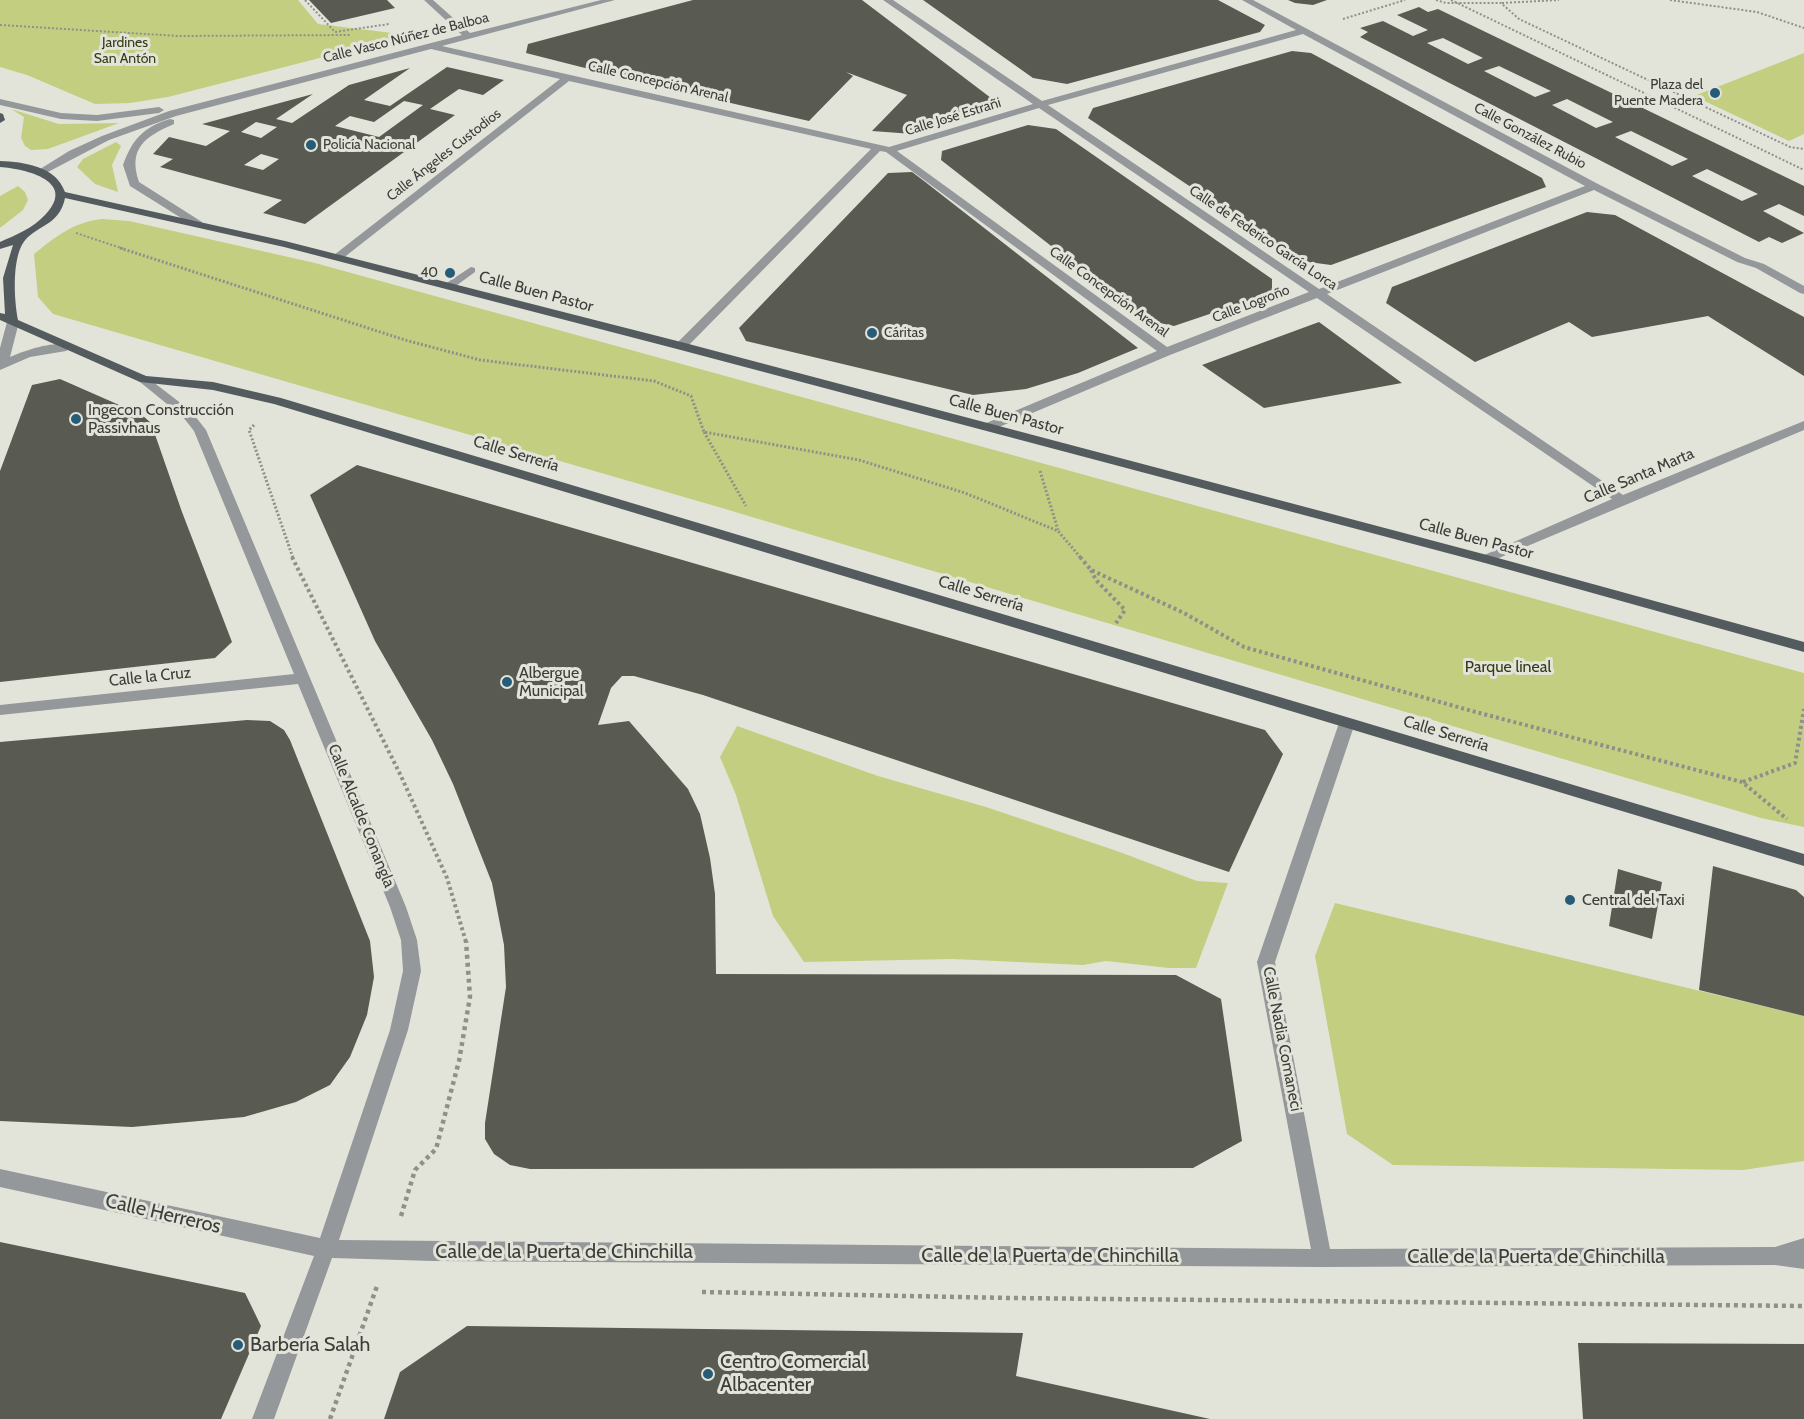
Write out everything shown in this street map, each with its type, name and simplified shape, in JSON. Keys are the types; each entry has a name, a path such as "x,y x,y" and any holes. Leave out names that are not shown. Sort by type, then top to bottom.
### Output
{"main road":[{"path":"0,164 42,171 55,181 61,194 51,215 22,236 0,246"},
{"name":"Calle Buen Pastor","path":"61,194 338,258 681,346 1487,559 1804,647"},
{"path":"13,322 7,294 8,273 22,236"},
{"name":"Calle Alcalde Conangla","path":"0,316 144,379"},
{"name":"Calle Serrería","path":"144,379 213,386 277,401 1797,858"}],"street":[{"path":"428,0 468,36"},
{"name":"Calle Vasco Núñez de Balboa","path":"42,171 70,153 135,125 207,104 611,0"},
{"name":"Calle de Federico García Lorca","path":"887,0 1622,500"},
{"name":"Calle González Rubio","path":"1246,0 1593,186 1741,260 1760,266 1804,291"},
{"name":"Calle José Estrañi","path":"681,346 884,149 1304,31"},
{"name":"Calle Concepción Arenal","path":"431,46 884,149 1166,352"},
{"name":"Calle Ángeles Custodios","path":"338,258 568,77"},
{"path":"0,102 61,116 97,118 207,104"},
{"name":"Calle Vasco Núñez de Balboa","path":"128,165 135,145 156,129 207,104"},
{"name":"Calle Buen Pastor","path":"128,165 134,184 198,224"},
{"name":"Calle Logroño","path":"988,427 1166,352 1593,186"},
{"path":"449,286 471,270"},
{"path":"1,367 13,322"},
{"path":"1,367 24,353 43,348 66,346"},
{"name":"Calle Alcalde Conangla","path":"144,379 181,409 200,430 398,907 409,940 412,971 399,1030 326,1249 263,1419"},
{"name":"Calle Santa Marta","path":"1487,559 1622,500 1804,426"},
{"name":"Calle la Cruz","path":"0,710 304,678"},
{"name":"Calle Nadia Comaneci","path":"1322,1258 1312,1195 1266,962 1347,723"},
{"name":"Calle Herreros","path":"0,1178 326,1249"},
{"name":"Calle de la Puerta de Chinchilla","path":"1775,1256 1804,1247"},
{"name":"Calle de la Puerta de Chinchilla","path":"326,1249 434,1252 1322,1258 1775,1256 1804,1260"}],"path":[{"path":"305,0 335,32 398,23"},
{"path":"1436,0 1458,3 1559,0"},
{"path":"1451,0 1804,170"},
{"path":"1670,0 1750,13 1792,22 1804,28"},
{"path":"1501,3 1519,19 1790,147 1804,149"},
{"path":"0,25 178,36 356,34"},
{"path":"67,230 217,281 405,340 480,360 654,381 691,396 704,432 746,506"},
{"path":"704,432 859,460 965,494 1058,531"},
{"path":"1035,439 1036,462 1058,531 1096,580 1125,610 1112,629"},
{"path":"1090,570 1184,613 1244,647 1472,711 1742,782 1787,820 1797,858"},
{"path":"1742,782 1795,763 1804,709"},
{"path":"378,1285 388,1286"},
{"path":"690,1292 998,1298 1804,1306"}],"green space":[{"name":"Jardines San Antón","path":"0,0 298,0 318,24 409,35 168,97 130,103 95,104 27,75 0,67"},
{"path":"1804,53 1804,134 1789,141 1694,96"},
{"path":"11,109 59,124 119,123 48,149 31,150 25,146 21,138 24,117"},
{"path":"116,142 121,146 112,165 118,192 95,184 77,167 83,159"},
{"path":"18,186 25,192 28,200 23,210 0,228 0,196"},
{"name":"Parque lineal","path":"102,219 129,221 315,263 1804,673 1804,827 1761,818 715,506 53,314 38,297 34,254 66,231 82,223"},
{"path":"737,726 878,776 986,807 1117,851 1197,881 1228,883 1196,968 1169,968 1106,961 1083,965 953,959 804,962 773,916 736,795 720,757"},
{"path":"1335,903 1804,1016 1804,1161 1743,1170 1393,1165 1347,1134 1315,956"}],"building":[{"path":"309,0 387,0 395,8 331,23"},
{"path":"693,0 862,0 991,98 992,106 986,112 936,129 913,134 872,131 907,95 846,72 853,76 809,121 526,53 528,44"},
{"path":"923,0 1218,0 1265,25 1260,32 1067,84 1033,78"},
{"path":"1288,0 1327,0 1313,5"},
{"path":"1419,7 1428,12 1438,9 1804,186 1804,216 1779,204 1763,211 1804,233 1782,243 1769,237 1759,242 1360,37 1368,32 1360,28 1383,21 1413,36 1428,30 1397,15","holes":["1443,38 1483,58 1468,64 1427,43","1499,66 1551,91 1535,97 1484,71","1567,99 1613,122 1596,128 1552,105","1631,131 1688,159 1672,166 1615,137","1707,169 1758,194 1742,201 1692,176"]},
{"path":"1292,51 1311,53 1542,178 1546,187 1331,265 1301,261 1088,118 1093,108"},
{"name":"Policía Nacional","path":"447,67 504,80 483,95 459,89 430,109 455,115 305,224 263,213 282,200 160,167 173,159 153,154 169,137 206,146 230,131 202,124 313,94 276,119 292,123 349,85 410,68 364,100 390,106","holes":["404,101 423,105 379,137 335,126 350,116 374,122","256,122 277,127 261,138 241,132","261,154 279,159 263,170 244,165"]},
{"path":"1028,125 1056,129 1272,279 1272,293 1174,326 1146,320 941,160 942,151"},
{"path":"912,172 1138,348 1078,373 1026,389 973,395 746,341 739,328 888,173"},
{"path":"1587,212 1615,215 1804,317 1804,376 1708,316 1592,337 1569,322 1475,362 1386,303 1392,287"},
{"path":"1319,322 1402,383 1264,408 1202,365"},
{"path":"60,379 142,415 151,423 232,642 215,658 0,682 0,471 32,385"},
{"path":"357,465 1265,730 1283,754 1229,872 703,695 634,676 622,676 611,688 598,725 629,721 688,789 700,814 715,894 716,974 1176,975 1221,999 1242,1141 1193,1168 530,1169 510,1165 494,1154 485,1139 485,1123 506,987 504,945 492,883 453,784 432,740 375,641 310,495"},
{"path":"247,720 270,721 284,730 290,740 370,941 374,977 367,1015 350,1057 330,1085 296,1102 244,1117 132,1127 0,1121 0,742"},
{"path":"1713,866 1796,890 1804,897 1804,1016 1699,990"},
{"path":"1618,869 1662,882 1652,939 1609,926"},
{"path":"0,1242 245,1293 261,1326 221,1419 0,1419"},
{"name":"Centro Comercial Albacenter","path":"467,1326 1023,1333 1016,1376 1210,1419 384,1419 400,1372"},
{"path":"1578,1343 1804,1344 1804,1419 1583,1419"}],"place":[{"name":"Plaza del Puente Madera","path":"1715,93"},
{"name":"Policía Nacional","path":"311,145"},
{"name":"40","path":"450,273"},
{"name":"Cáritas","path":"872,333"},
{"name":"Ingecon Construcción Passivhaus","path":"76,419"},
{"name":"Albergue Municipal","path":"507,682"},
{"name":"Central del Taxi","path":"1570,900"},
{"name":"Barbería Salah","path":"238,1345"},
{"name":"Centro Comercial Albacenter","path":"708,1374"}]}
